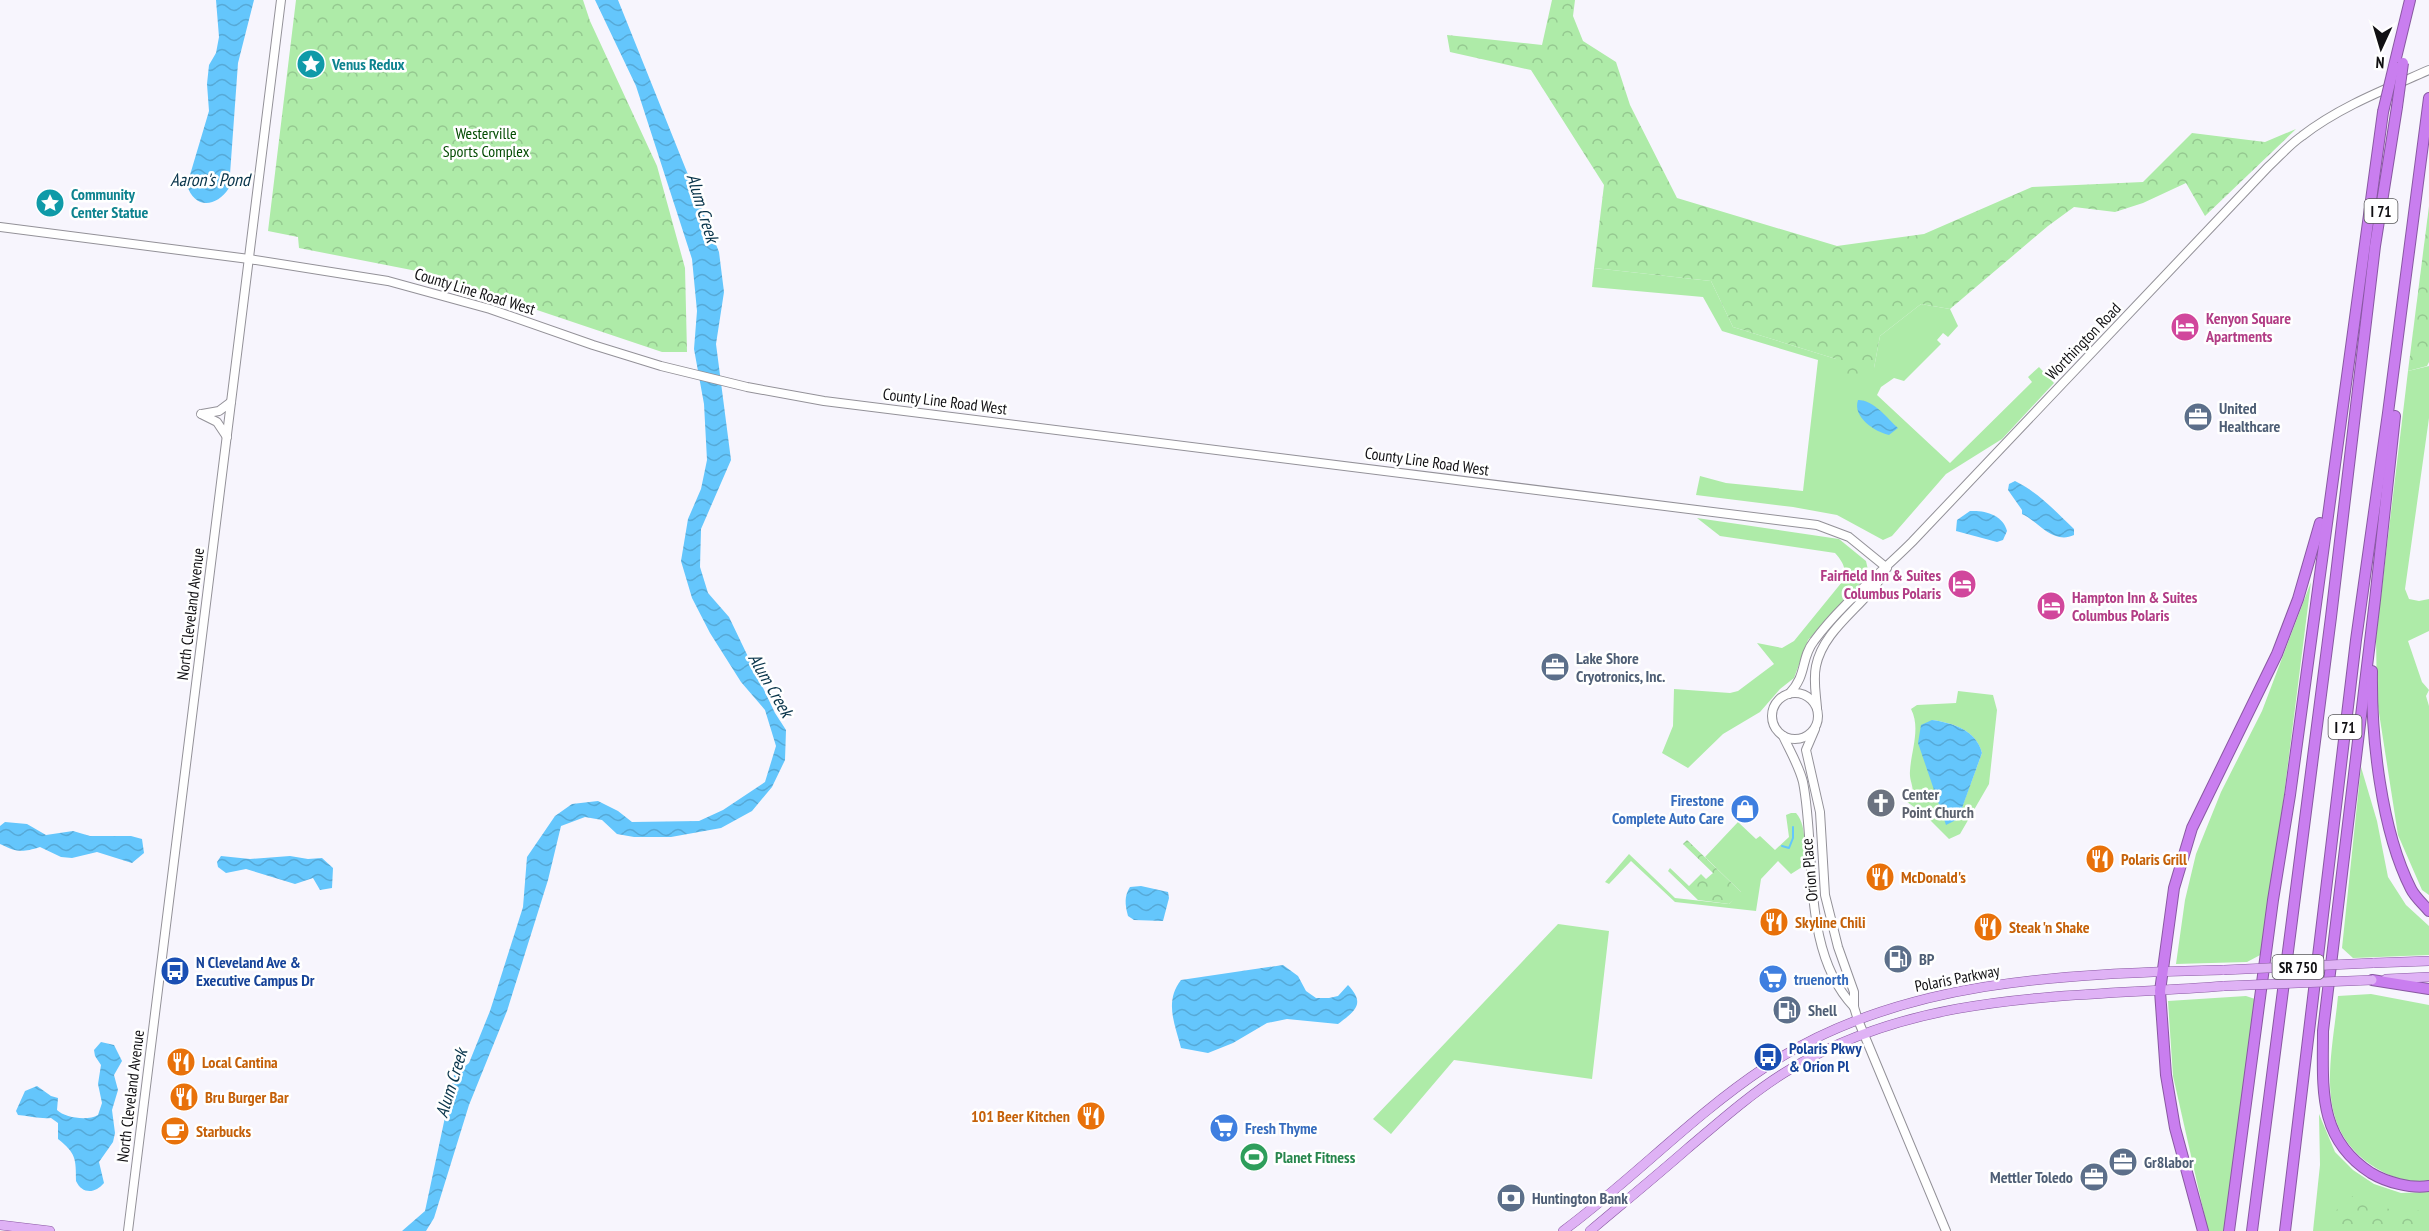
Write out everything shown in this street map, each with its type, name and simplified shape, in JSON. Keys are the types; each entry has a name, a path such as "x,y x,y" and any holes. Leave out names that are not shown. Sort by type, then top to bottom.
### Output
{"highway":[{"name":"I 71","path":"2252,1231 2331,617 2374,258 2397,107 2398,65 2410,0"},
{"path":"2229,1231 2382,112 2398,65"},
{"name":"I 71","path":"2285,1231 2356,640 2429,100"},
{"path":"2412,224 2397,397 2375,600 2323,1031 2325,1105 2330,1126 2338,1143 2356,1163 2378,1177 2399,1184 2429,1186"},
{"path":"2203,1231 2168,1092 2160,991 2174,888 2189,837 2203,804 2252,709 2277,654 2298,599 2328,500"},
{"path":"2375,600 2373,701 2384,800 2400,863 2412,892 2429,911"},
{"path":"2372,980 2429,990"},
{"path":"2291,1231 2293,1172"}],"main road":[{"name":"North Cleveland Avenue","path":"128,1231 281,0"},
{"name":"Worthington Road","path":"1789,694 1800,680 1812,643 1868,582 1887,568 2253,182 2301,136 2355,104 2429,70"},
{"name":"County Line Road West","path":"0,227 249,259 388,281 500,312 661,366 747,387 824,401 1817,525 1849,537 1887,568"},
{"path":"227,437 217,422 201,414 219,411 231,402"},
{"name":"Worthington Road","path":"1817,708 1815,670 1822,650 1833,633 1879,582 1887,568"},
{"path":"1789,694 1803,694 1817,708 1815,729 1805,738 1783,736 1773,724 1772,716 1777,702 1789,694"},
{"name":"Orion Place","path":"1815,729 1806,750 1817,798 1825,895 1838,947 1854,992 1854,1007 1863,1034 1946,1231"},
{"name":"Orion Place","path":"1783,736 1802,779 1806,799 1812,893 1820,934 1828,963 1842,995 1854,1007"},
{"path":"1794,759 1808,779 1813,794 1817,798"},
{"name":"Polaris Parkway","path":"1563,1231 1743,1083 1794,1050 1858,1020 1922,1000 1979,987 2163,972 2429,961"},
{"name":"Polaris Parkway","path":"1590,1231 1713,1127 1782,1074 1810,1058 1863,1034 1980,1003 2080,993 2429,977"},
{"path":"0,1225 50,1231"}],"green space":[{"name":"Westerville Sports Complex","path":"296,0 583,0 590,21 657,166 685,268 687,352 662,352 427,273 299,248 298,237 268,231"},
{"path":"1552,0 1575,0 1573,16 1583,41 1616,62 1630,105 1677,198 1837,246 1924,234 2032,187 2143,182 2192,133 2265,142 2296,129 2205,216 2186,183 2143,203 2115,212 2074,207 2048,226 1950,309 1921,304 1880,336 1874,368 1848,386 1836,359 1733,327 1711,281 1594,268 1604,185 1531,70 1450,52 1447,35 1542,45"},
{"path":"2429,206 2429,362 2427,366 2408,371"},
{"path":"1594,268 1711,281 1733,327 1836,359 1874,368 1880,336 1921,304 1950,309 1958,326 1948,337 1943,333 1937,340 1941,344 1904,381 1894,378 1881,387 1877,395 1950,463 2032,382 2028,377 2039,367 2054,383 2002,439 1946,474 1892,536 1883,540 1837,515 1696,495 1700,476 1726,483 1803,491 1818,360 1722,331 1703,297 1592,287"},
{"path":"2429,366 2429,418 2405,589 2409,599 2419,601 2429,599 2429,631 2408,641 2422,682 2429,690 2426,696 2429,706 2429,895 2422,890 2398,835 2377,700 2376,637 2408,371"},
{"path":"1697,518 1839,539 1866,561 1868,570 1866,577 1808,640 1794,678 1780,689 1760,712 1723,734 1688,768 1662,753 1673,726 1674,689 1730,693 1738,691 1774,664 1757,643 1782,648 1794,641 1842,582 1845,574 1842,563 1835,553 1720,536"},
{"path":"2311,582 2264,953 2247,962 2176,964 2185,900 2196,854 2221,792 2262,711"},
{"path":"1958,691 1993,695 1997,710 1989,784 1960,834 1949,839 1925,815 1903,799 1902,792 1912,799 1910,771 1915,724 1911,709 1917,705 1956,703","holes":["1932,720 1969,733 1979,745 1982,753 1958,818"]},
{"path":"2361,767 2377,821 2388,877 2406,905 2429,926 2429,955 2353,958 2342,948"},
{"path":"1796,813 1800,818 1804,831 1802,867 1791,874 1778,861 1761,879 1756,911 1675,902 1631,861 1609,884 1605,882 1629,854 1675,898 1729,904 1741,892 1705,857 1738,822 1756,839 1760,836 1775,850 1789,837 1786,815"},
{"path":"1687,840 1742,893 1729,904 1698,900 1668,871 1670,868 1689,886 1701,874 1706,879 1713,873 1683,844"},
{"path":"1558,924 1609,931 1592,1079 1454,1060 1391,1134 1373,1119"},
{"path":"2371,994 2429,1005 2429,1181 2401,1179 2376,1168 2355,1152 2342,1134 2334,1113 2330,1091 2330,1068 2338,996"},
{"path":"2246,996 2255,999 2224,1231 2208,1231 2173,1076 2168,1001"},
{"path":"2319,1114 2335,1152 2353,1170 2374,1184 2401,1193 2429,1192 2429,1231 2313,1231 2320,1165"},
{"path":"2355,1194 2398,1213 2422,1210 2429,1219 2429,1231 2331,1231 2333,1213"}],"water":[{"name":"Aaron's Pond","path":"216,0 254,0 238,63 229,188 218,199 206,203 195,198 187,185 209,111 207,84 209,65 216,53 219,37"},
{"path":"595,0 618,0 719,252 724,292 716,344 731,460 701,529 700,567 708,593 729,617 775,713 786,730 785,760 772,787 752,811 721,828 671,837 634,837 617,834 602,820 585,817 561,826 548,880 507,1011 469,1105 434,1218 426,1231 402,1231 425,1211 454,1075 469,1063 490,1011 523,907 527,857 555,816 572,804 598,801 618,811 632,822 699,821 723,810 765,782 776,746 765,710 741,682 710,633 692,598 681,561 688,519 701,489 707,460 704,404 694,349 697,311 692,259 636,86"},
{"path":"1858,400 1875,406 1898,428 1889,435 1871,427 1858,412"},
{"path":"2015,481 2039,496 2074,529 2074,535 2059,537 2053,535 2022,514 2022,510 2008,490 2009,484"},
{"path":"1970,511 1982,511 2002,521 2007,531 2003,540 1997,542 1956,531 1957,520"},
{"path":"1932,720 1963,729 1975,739 1982,753 1958,819 1946,825 1918,743 1921,725"},
{"path":"5,822 27,824 46,835 73,831 90,836 131,836 142,839 144,853 132,863 97,852 72,858 61,857 40,847 23,851 15,850 0,844 0,826"},
{"path":"221,856 250,859 290,856 308,859 322,858 333,868 332,888 320,890 313,878 295,884 246,869 226,873 218,867 217,862"},
{"path":"1141,886 1168,892 1169,898 1163,921 1134,920 1128,916 1126,901 1128,890 1130,887"},
{"path":"1283,965 1298,976 1306,991 1316,998 1338,996 1348,985 1356,997 1356,1007 1338,1024 1287,1019 1267,1023 1233,1043 1208,1053 1181,1048 1172,1005 1176,988 1181,980"},
{"path":"101,1042 114,1045 122,1061 114,1075 118,1090 112,1110 115,1133 113,1142 99,1162 104,1183 97,1189 89,1191 82,1188 76,1181 74,1157 58,1139 58,1123 51,1118 18,1115 16,1111 25,1091 37,1086 58,1098 57,1110 61,1113 83,1118 98,1115 102,1103 98,1084 101,1065 94,1050"}],"waterway":[{"path":"1782,846 1789,848 1793,838 1793,827"}],"place":[{"name":"Venus Redux","path":"311,64"},
{"name":"Community Center Statue","path":"50,203"},
{"name":"Kenyon Square Apartments","path":"2185,327"},
{"name":"United Healthcare","path":"2198,417"},
{"name":"Fairfield Inn & Suites Columbus Polaris","path":"1962,584"},
{"name":"Hampton Inn & Suites Columbus Polaris","path":"2051,606"},
{"name":"Lake Shore Cryotronics, Inc.","path":"1555,667"},
{"name":"Center Point Church","path":"1881,803"},
{"name":"Firestone Complete Auto Care","path":"1745,809"},
{"name":"Polaris Grill","path":"2100,859"},
{"name":"McDonald's","path":"1880,877"},
{"name":"Skyline Chili","path":"1774,922"},
{"name":"Steak 'n Shake","path":"1988,927"},
{"name":"BP","path":"1898,959"},
{"name":"N Cleveland Ave & Executive Campus Dr","path":"175,971"},
{"name":"truenorth","path":"1773,979"},
{"name":"Shell","path":"1787,1010"},
{"name":"Polaris Pkwy & Orion Pl","path":"1768,1057"},
{"name":"Local Cantina","path":"181,1062"},
{"name":"Bru Burger Bar","path":"184,1097"},
{"name":"101 Beer Kitchen","path":"1091,1116"},
{"name":"Fresh Thyme","path":"1224,1128"},
{"name":"Starbucks","path":"175,1131"},
{"name":"Planet Fitness","path":"1254,1157"},
{"name":"Gr8labor","path":"2123,1162"},
{"name":"Mettler Toledo","path":"2094,1177"},
{"name":"Huntington Bank","path":"1511,1198"}],"water label":[{"name":"Alum Creek","path":"703,208"},
{"name":"Alum Creek","path":"771,685"},
{"name":"Alum Creek","path":"451,1083"}]}
